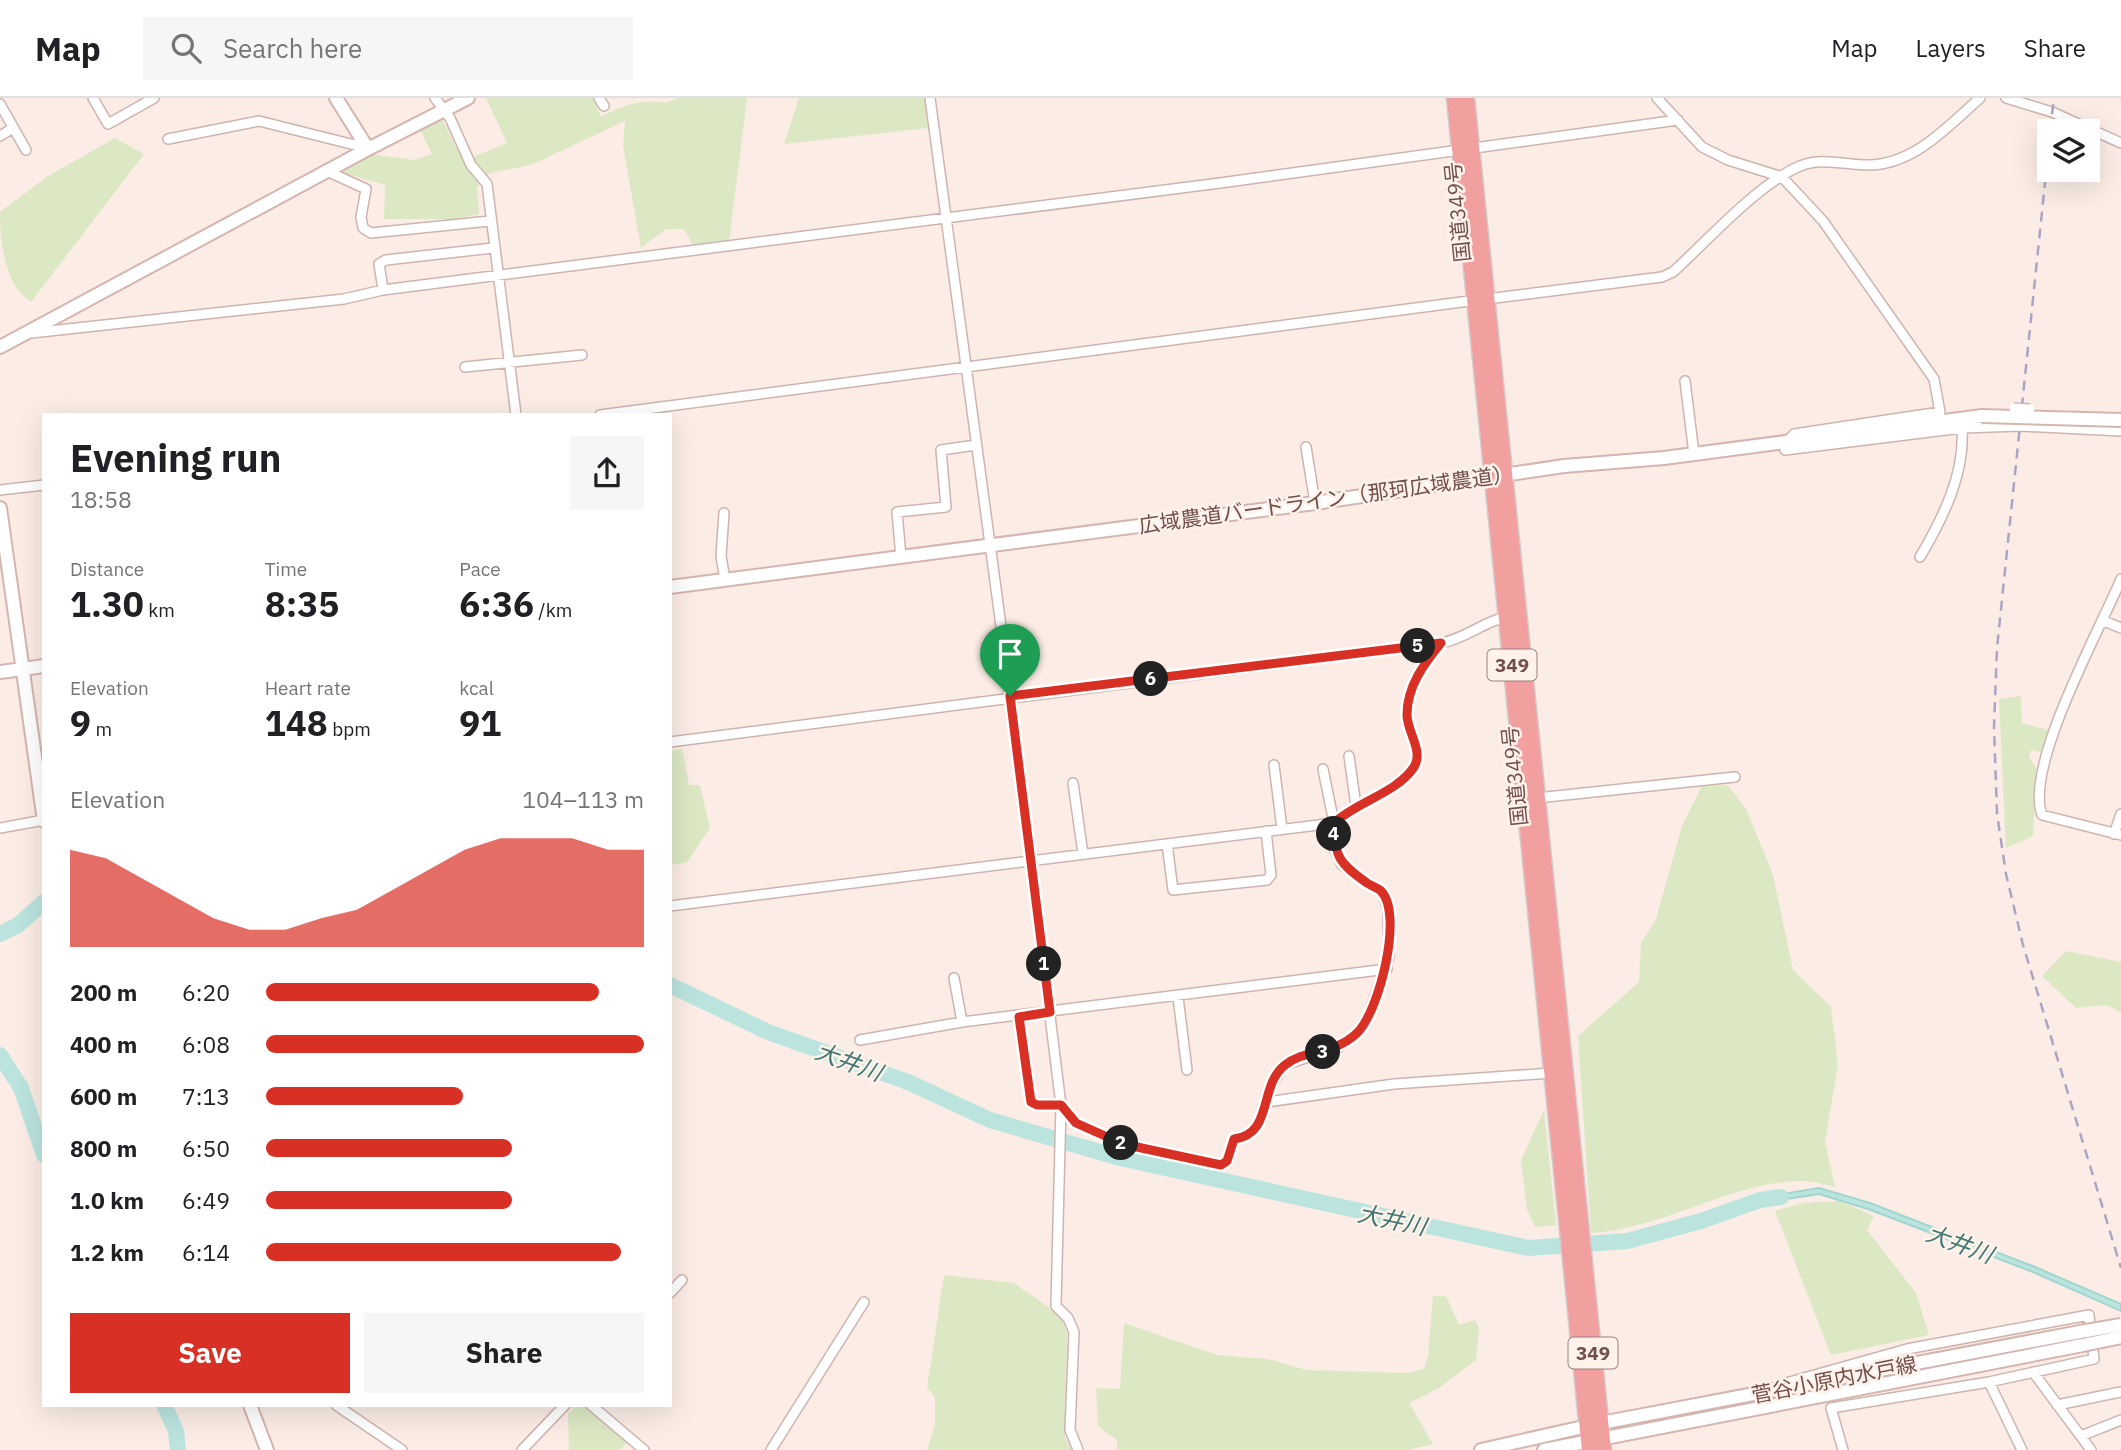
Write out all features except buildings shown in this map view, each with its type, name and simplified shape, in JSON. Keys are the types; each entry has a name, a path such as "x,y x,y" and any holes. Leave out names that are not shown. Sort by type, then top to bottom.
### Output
{"highway":[{"name":"国道349号","path":"1455,98 1465,148 1482,299 1513,617 1551,1073 1574,1231 1595,1438"},
{"name":"国道349号","path":"1465,148 1466,98"},
{"name":"国道349号","path":"1513,617 1537,797 1574,1231"}],"street":[{"path":"93,98 108,124 154,98"},
{"path":"435,98 450,118 471,165 487,184 516,413"},
{"path":"0,347 329,172 365,144 443,112 468,98"},
{"path":"930,98 1032,861 1061,1105 1062,1154 1056,1306 1068,1318 1074,1332 1070,1430 1078,1450"},
{"path":"1657,98 1702,147 1728,160 1782,177 1823,221 1877,294 1934,379 1940,412 1794,434 1785,447"},
{"path":"616,413 1662,277 1673,272 1782,177 1800,166 1818,162 1870,165 1898,159 1930,141 1980,98"},
{"path":"2006,98 2052,111 2121,143"},
{"path":"342,100 365,144"},
{"path":"0,104 26,150"},
{"path":"20,336 34,332 344,299 383,290 1678,120"},
{"path":"168,139 259,121 355,145 365,144"},
{"path":"0,136 13,128"},
{"path":"329,172 366,189 361,217 363,228 371,233 490,221"},
{"path":"383,290 379,264 386,260 493,248"},
{"path":"465,368 582,355"},
{"path":"1685,381 1693,454"},
{"path":"2014,408 2030,409"},
{"name":"広域農道バードライン（那珂広域農道）","path":"672,587 1315,503 1499,475 1785,447 1812,439 1982,416 2121,420"},
{"path":"1785,447 1962,428 2020,426 2121,431"},
{"path":"1920,557 1954,488 1959,469 1962,428"},
{"path":"901,556 897,512 946,507 941,450 976,444"},
{"path":"1306,447 1315,503"},
{"path":"0,490 42,485"},
{"path":"0,508 20,669 42,808"},
{"path":"724,513 722,556 725,580"},
{"path":"2121,579 2053,736 2044,764 2038,805 2042,815 2117,834 2121,814"},
{"path":"672,743 1010,696 1441,643 1460,640 1499,619 1513,617"},
{"path":"2104,621 2121,628"},
{"path":"672,906 1334,823 1356,806 1396,783 1413,768 1418,756 1407,714 1413,682 1441,643"},
{"path":"0,672 42,666"},
{"path":"1349,756 1356,806"},
{"path":"1274,765 1282,829"},
{"path":"1061,1105 1076,1123 1123,1144 1221,1165 1227,1161 1234,1139 1245,1138 1255,1131 1267,1102 1268,1091 1284,1065 1339,1048 1359,1031 1367,1019 1387,969 1388,909 1382,892 1342,865 1334,848 1334,823 1324,769"},
{"path":"1537,797 1735,777"},
{"path":"1073,783 1083,854"},
{"path":"0,828 42,821"},
{"path":"1167,844 1173,890 1267,880 1271,875 1266,831"},
{"path":"860,1040 962,1022 1387,969"},
{"path":"954,978 962,1022"},
{"path":"1178,997 1187,1070"},
{"path":"1019,1017 1031,1102 1037,1105 1061,1105"},
{"path":"1267,1102 1394,1084 1551,1073"},
{"path":"672,1291 682,1280"},
{"path":"771,1450 864,1303"},
{"path":"1767,1392 1788,1382 1907,1349 2089,1315 2094,1359 1989,1382 1831,1408 1821,1405 1812,1397"},
{"name":"菅谷小原内水戸線","path":"2081,1338 2121,1319"},
{"name":"菅谷小原内水戸線","path":"1595,1438 1812,1397 2081,1338 2121,1325"},
{"name":"菅谷小原内水戸線","path":"1595,1438 1767,1392 2081,1338 2121,1339"},
{"path":"2033,1372 2091,1450"},
{"path":"1989,1382 2022,1450"},
{"path":"2057,1405 2121,1392"},
{"path":"251,1407 267,1450"},
{"path":"339,1407 402,1450"},
{"path":"522,1450 563,1407"},
{"path":"594,1407 643,1450"},
{"path":"1831,1408 1843,1450"},
{"path":"2081,1436 2121,1420"},
{"path":"1481,1450 1595,1438"},
{"path":"1544,1450 1595,1438"}],"green space":[{"path":"486,98 593,98 601,117 640,102 664,103 679,98 747,98 729,241 694,247 684,229 666,229 641,248 623,146 625,121 531,165 490,173 477,187 479,214 453,219 384,219 385,185 340,172 370,154 414,160 432,154 419,127 441,117 463,161 507,143"},
{"path":"799,98 925,98 928,128 784,144"},
{"path":"115,138 144,154 31,302 22,294 9,273 1,236 0,212 48,176"},
{"path":"2021,696 2022,723 2048,730 2041,752 2031,750 2029,756 2036,768 2033,836 2006,848 1999,699"},
{"path":"682,749 689,785 700,785 710,828 687,862 674,865 672,862 672,751"},
{"path":"1728,785 1746,809 1773,875 1793,970 1831,1007 1838,1065 1825,1141 1835,1187 1807,1181 1778,1183 1725,1196 1645,1223 1591,1233 1578,1036 1639,982 1641,943 1656,919 1682,826 1702,786"},
{"path":"2066,951 2121,962 2121,1012 2106,1005 2076,1008 2042,976"},
{"path":"1544,1110 1556,1225 1535,1227 1527,1210 1521,1160"},
{"path":"1840,1201 1874,1216 1867,1230 1916,1293 1929,1335 1831,1355 1775,1211 1802,1203"},
{"path":"944,1275 1014,1283 1061,1316 1067,1333 1065,1437 1071,1450 927,1450 935,1425 935,1397 927,1388"},
{"path":"1433,1296 1446,1296 1459,1325 1475,1320 1479,1328 1476,1360 1439,1388 1409,1403 1433,1444 1407,1450 1117,1450 1117,1440 1098,1426 1096,1388 1120,1389 1124,1323 1217,1355 1268,1359 1307,1370 1407,1373 1424,1369 1428,1356"},
{"path":"576,1407 586,1407 627,1443 619,1450 569,1450 568,1414"}],"water":[{"path":"1819,1188 1870,1203 2035,1267 2121,1304 2121,1311 2033,1272 1868,1209 1819,1194 1761,1203 1759,1198"}],"waterway":[{"name":"大井川","path":"0,934 18,925 42,904"},
{"name":"大井川","path":"672,986 768,1032 908,1082 990,1120 1120,1158 1528,1248 1627,1241 1701,1221 1760,1200 1781,1197"},
{"path":"0,1055 21,1088 42,1149"},
{"path":"165,1407 176,1431 178,1450"}],"railway":[{"path":"2051,119 2054,98"},
{"path":"2045,182 1997,648 1994,727 1997,814 2006,874 2023,945 2121,1268"}],"route":[{"path":"1441,643 1413,682 1407,714 1408,728 1418,756 1413,768 1396,783 1343,814 1334,823 1334,848 1342,865 1382,892 1388,909 1387,969 1367,1019 1359,1031 1339,1048 1284,1065 1268,1091 1263,1115 1255,1131 1245,1138 1234,1139 1227,1161 1221,1165 1123,1144 1076,1123 1061,1105 1037,1105 1031,1102 1019,1017 1050,1012 1010,696 1441,643"}]}
